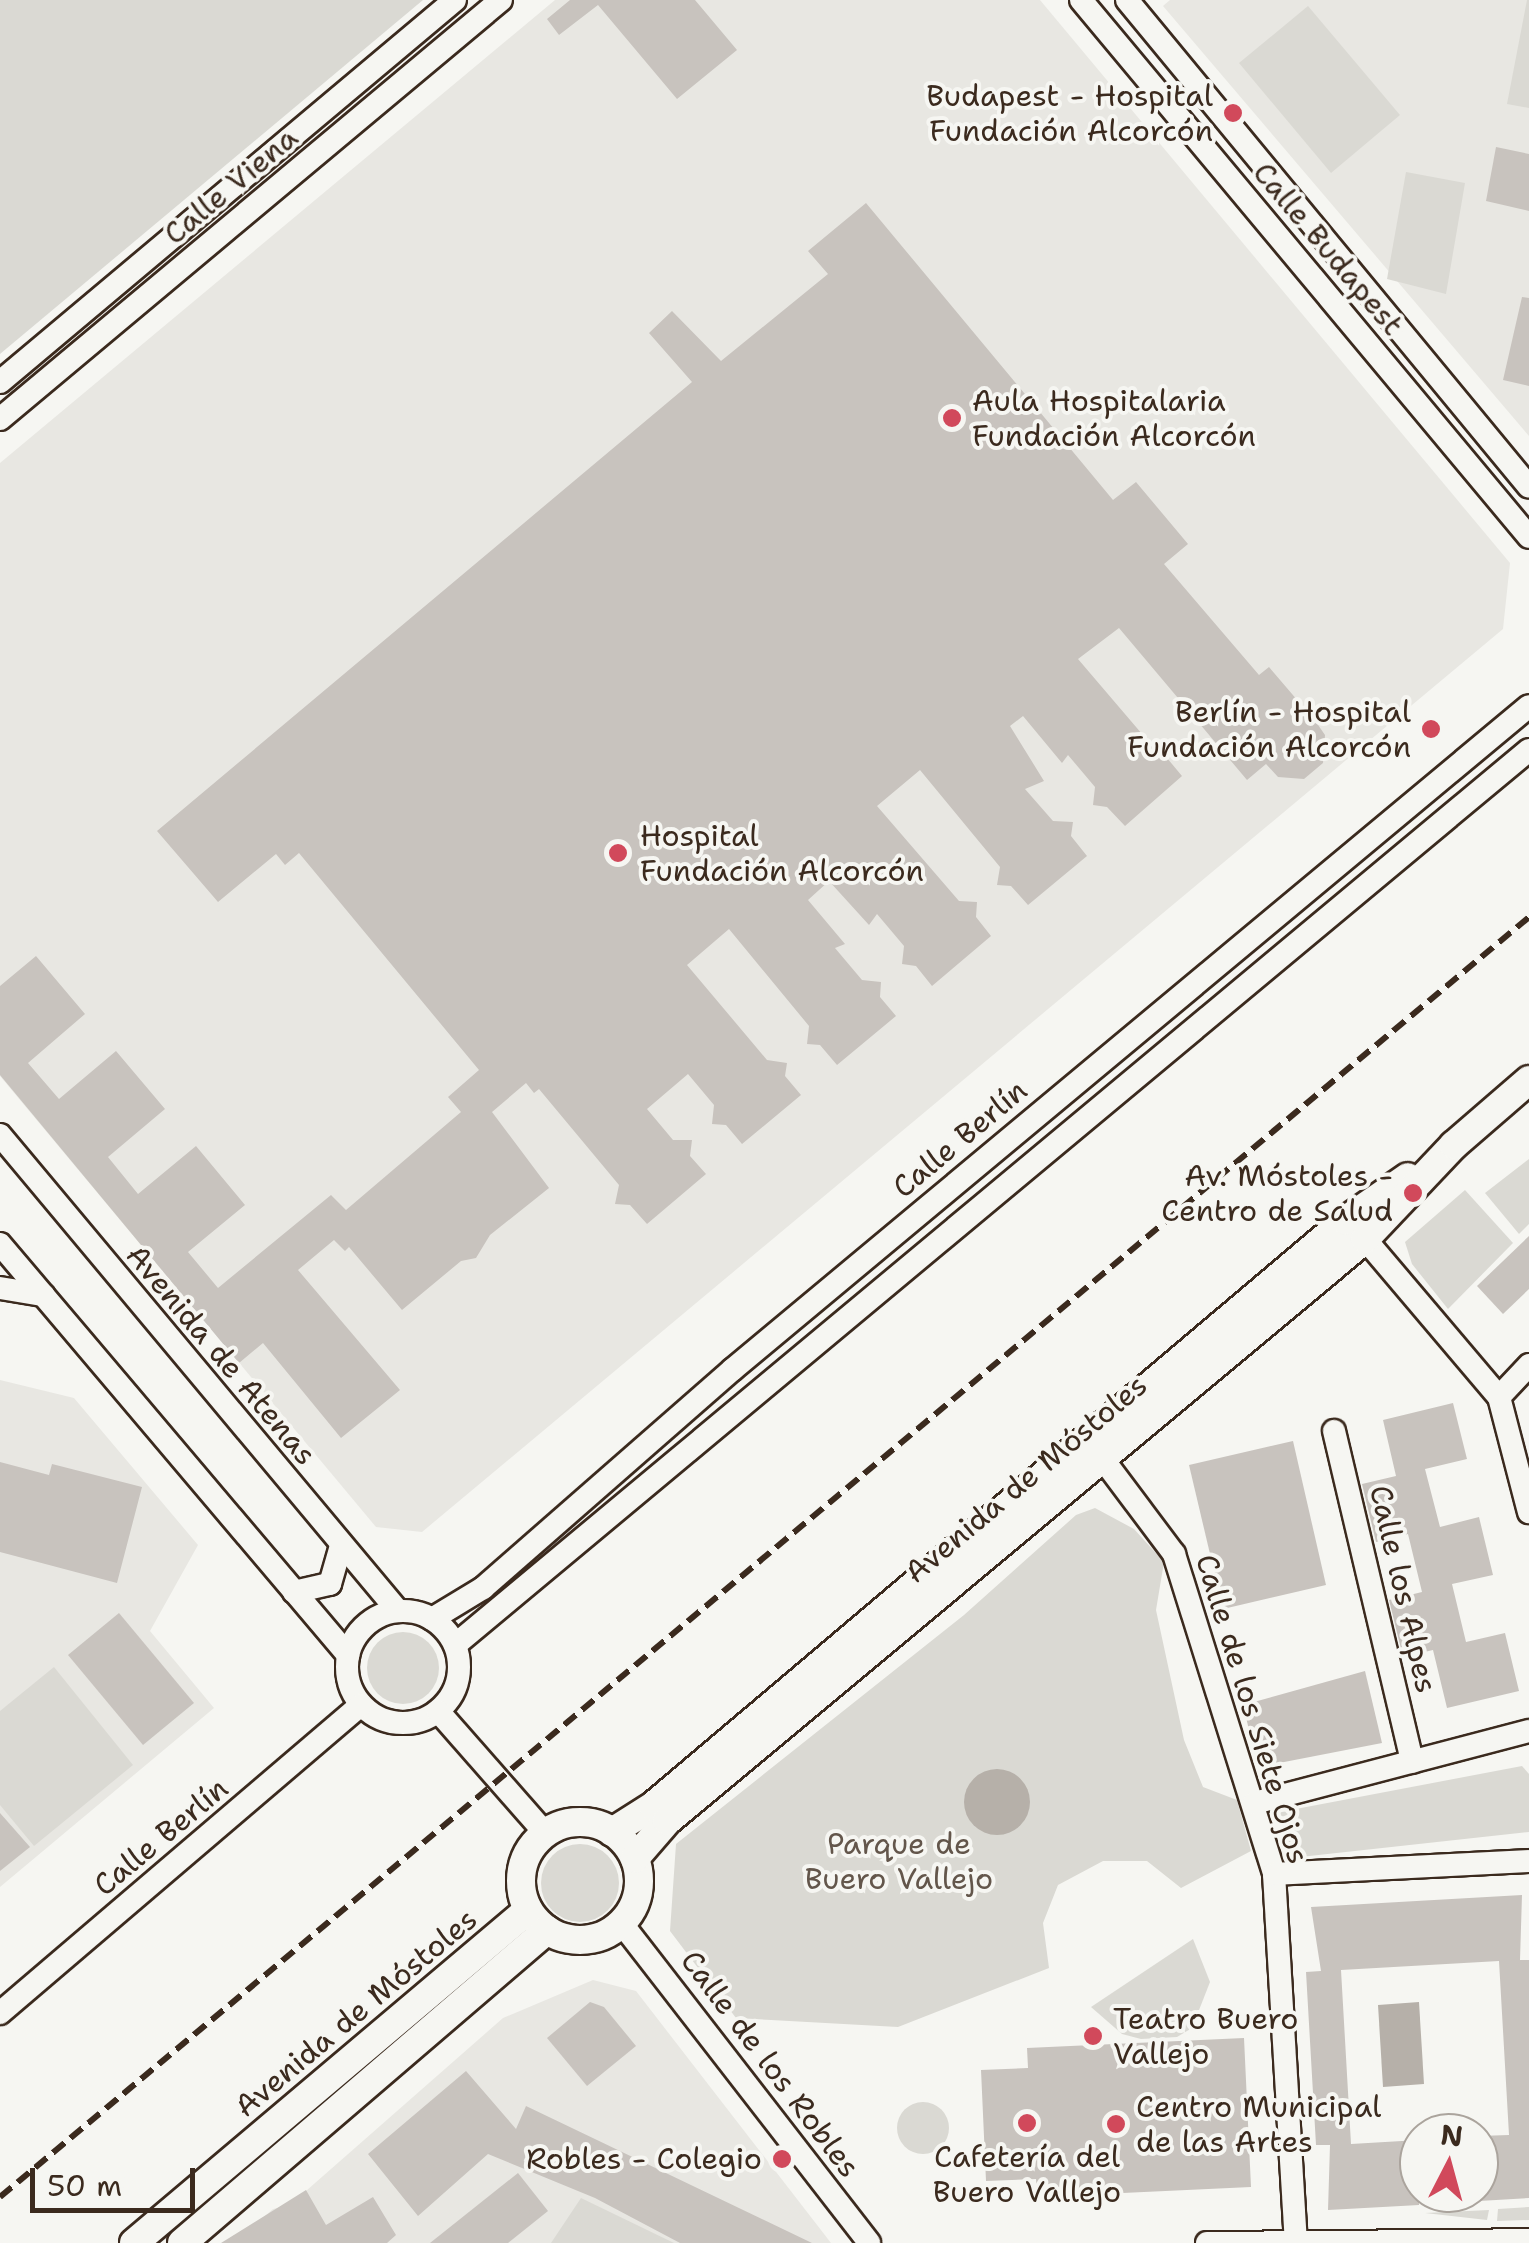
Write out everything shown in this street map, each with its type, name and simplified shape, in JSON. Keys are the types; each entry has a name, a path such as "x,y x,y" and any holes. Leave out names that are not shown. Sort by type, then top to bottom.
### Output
{"main road":[{"name":"Avenida de Móstoles","path":"635,1858 667,1821 1365,1238 1454,1145 1529,1080"},
{"name":"Avenida de Móstoles","path":"612,1832 668,1794 1346,1220 1454,1145"},
{"path":"579,1822 612,1832 635,1858 638,1893 622,1924 586,1940 538,1920 521,1877 546,1834 579,1822"},
{"name":"Avenida de Móstoles","path":"134,2243 538,1920"},
{"name":"Avenida de Móstoles","path":"182,2243 538,1920"}],"street":[{"name":"Calle Viena","path":"0,382 455,0"},
{"name":"Calle Viena","path":"0,419 501,0"},
{"name":"Calle Budapest","path":"1081,0 1529,537"},
{"name":"Calle Budapest","path":"1127,0 1529,487"},
{"name":"Calle Berlín","path":"432,1619 483,1588 732,1370 1529,706"},
{"path":"455,1645 1529,750"},
{"name":"Avenida de Atenas","path":"0,1135 398,1611"},
{"path":"1365,1238 1499,1397 1529,1512"},
{"path":"0,1244 348,1656 360,1706 404,1723 438,1711 458,1681 455,1645 432,1619 398,1611 366,1625 348,1656"},
{"path":"0,1288 43,1295"},
{"path":"1499,1397 1529,1366"},
{"name":"Calle los Alpes","path":"1334,1430 1412,1762"},
{"name":"Calle de los Siete Ojos","path":"1102,1458 1174,1554 1274,1874 1296,2241"},
{"path":"294,1592 330,1584 341,1546"},
{"name":"Calle Berlín","path":"0,2013 360,1706"},
{"path":"438,1711 546,1834"},
{"path":"1254,1803 1529,1731"},
{"path":"1274,1874 1529,1861"},
{"name":"Calle de los Robles","path":"622,1924 869,2243"},
{"path":"1207,2243 1529,2240"}],"shaded area":[{"name":"Hospital Fundación Alcorcón","path":"555,0 1040,0 1510,563 1503,629 422,1532 376,1527 0,1076 0,463"},
{"path":"1170,0 1529,0 1529,436 1163,6"},
{"path":"0,1380 74,1398 198,1545 150,1631 214,1708 0,1887"},
{"path":"997,1769 1020,1779 1030,1802 1020,1825 997,1835 974,1825 964,1802 974,1779"},
{"path":"593,1980 636,1991 831,2243 234,2243 273,2209 290,2205 503,2018"},
{"path":"1419,2002 1424,2084 1383,2087 1378,2005"}],"green space":[{"path":"0,0 423,0 0,354"},
{"path":"1529,0 1529,108 1507,104"},
{"path":"1308,6 1400,115 1331,173 1239,63"},
{"path":"1406,172 1465,183 1446,294 1387,279"},
{"path":"1529,1159 1529,1224 1519,1234 1485,1193"},
{"path":"1465,1190 1513,1243 1448,1309 1412,1264 1405,1242"},
{"name":"Parque de Buero Vallejo","path":"1095,1508 1134,1529 1164,1562 1156,1610 1184,1740 1203,1787 1237,1800 1251,1851 1181,1888 1147,1861 1103,1861 1058,1885 1043,1923 1049,1968 898,2027 736,2018 670,1931 676,1844 964,1615 1076,1515"},
{"path":"403,1632 428,1643 439,1668 428,1693 403,1704 378,1693 367,1668 378,1643"},
{"path":"54,1667 133,1765 34,1846 0,1805 0,1711"},
{"path":"1522,1766 1529,1774 1529,1832 1291,1858 1280,1812"},
{"path":"580,1844 595,1847 607,1856 616,1868 616,1898 607,1910 595,1919 580,1922 565,1919 553,1910 544,1898 541,1883 544,1868 553,1856 565,1847"},
{"path":"1193,1939 1210,1982 1192,2028 1177,2037 1141,2039 1122,2034 1091,2007"},
{"path":"923,2102 942,2109 949,2128 942,2147 923,2154 904,2147 897,2128 904,2109"},
{"path":"581,2198 674,2243 551,2243"},
{"path":"1529,2207 1529,2220 1497,2221 1499,2209"},
{"path":"1425,2213 1488,2213 1487,2220"}],"building":[{"path":"570,0 695,0 737,50 677,99 598,5 559,35 547,19"},
{"path":"1496,147 1529,154 1529,211 1486,201"},
{"path":"866,203 1113,500 1136,482 1188,544 1164,564 1259,675 1269,667 1316,722 1325,735 1323,763 1304,779 1278,777 1266,764 1247,780 1119,628 1078,659 1148,741 1167,744 1167,758 1182,776 1125,826 1107,807 1093,805 1095,787 1068,755 1062,763 1023,716 1010,726 1044,781 1025,789 1053,821 1073,822 1071,836 1087,856 1028,905 1011,886 997,885 1000,867 920,770 877,806 959,901 977,902 976,917 991,936 932,986 916,966 902,964 904,946 877,914 869,925 829,881 808,900 845,944 835,948 862,980 881,982 880,997 896,1016 837,1065 820,1045 807,1044 809,1026 729,929 687,965 767,1060 787,1063 785,1076 801,1095 742,1144 726,1125 712,1124 714,1105 688,1074 647,1109 673,1140 692,1140 690,1156 706,1174 647,1224 630,1205 615,1204 619,1185 539,1089 534,1093 526,1083 492,1112 549,1188 490,1235 476,1258 461,1261 402,1310 349,1247 345,1251 334,1240 298,1270 400,1390 341,1438 263,1343 239,1363 0,1075 0,986 36,956 85,1014 28,1063 59,1099 116,1051 165,1109 108,1157 138,1194 196,1146 245,1205 188,1252 218,1288 331,1195 346,1210 461,1112 448,1097 479,1070 299,853 285,865 276,854 218,902 157,831 692,382 649,333 672,311 721,361 828,274 808,251"},
{"path":"1522,297 1529,298 1529,386 1503,380"},
{"path":"1529,1236 1529,1289 1503,1314 1477,1286"},
{"path":"1453,1403 1467,1459 1425,1469 1440,1527 1479,1517 1493,1575 1452,1584 1466,1642 1505,1633 1519,1691 1447,1708 1433,1650 1403,1657 1389,1600 1422,1592 1408,1534 1376,1542 1362,1484 1396,1476 1383,1420"},
{"path":"1293,1441 1326,1585 1223,1609 1189,1465"},
{"path":"0,1462 49,1475 52,1464 142,1487 117,1583 0,1552"},
{"path":"119,1613 194,1703 143,1745 68,1655"},
{"path":"1365,1671 1382,1743 1258,1767 1243,1705"},
{"path":"0,1813 30,1847 0,1871"},
{"path":"1522,1895 1520,1960 1529,1960 1529,2198 1499,2200 1499,2135 1509,2135 1499,1961 1341,1970 1351,2144 1399,2141 1399,2206 1328,2210 1330,2145 1316,2145 1306,1972 1321,1971 1311,1907"},
{"path":"590,2002 604,2007 636,2046 587,2086 547,2038"},
{"name":"Centro Municipal de las Artes","path":"1244,2038 1251,2187 1037,2197 1036,2179 986,2181 981,2070 1028,2068 1027,2048"},
{"path":"466,2071 516,2129 526,2106 812,2243 680,2243 595,2198 488,2154 418,2216 368,2154"},
{"path":"518,2173 548,2211 508,2243 430,2243"},
{"path":"306,2190 326,2225 373,2197 396,2235 387,2243 221,2243"}],"railway":[{"path":"0,2197 1529,917"}],"place":[{"name":"Budapest - Hospital Fundación Alcorcón","path":"1233,113"},
{"name":"Aula Hospitalaria Fundación Alcorcón","path":"952,418"},
{"name":"Berlín - Hospital Fundación Alcorcón","path":"1431,729"},
{"name":"Hospital Fundación Alcorcón","path":"618,853"},
{"name":"Av. Móstoles - Centro de Salud","path":"1413,1193"},
{"name":"Teatro Buero Vallejo","path":"1093,2036"},
{"name":"Cafetería del Buero Vallejo","path":"1027,2123"},
{"name":"Centro Municipal de las Artes","path":"1116,2124"},
{"name":"Robles - Colegio","path":"782,2159"}]}
